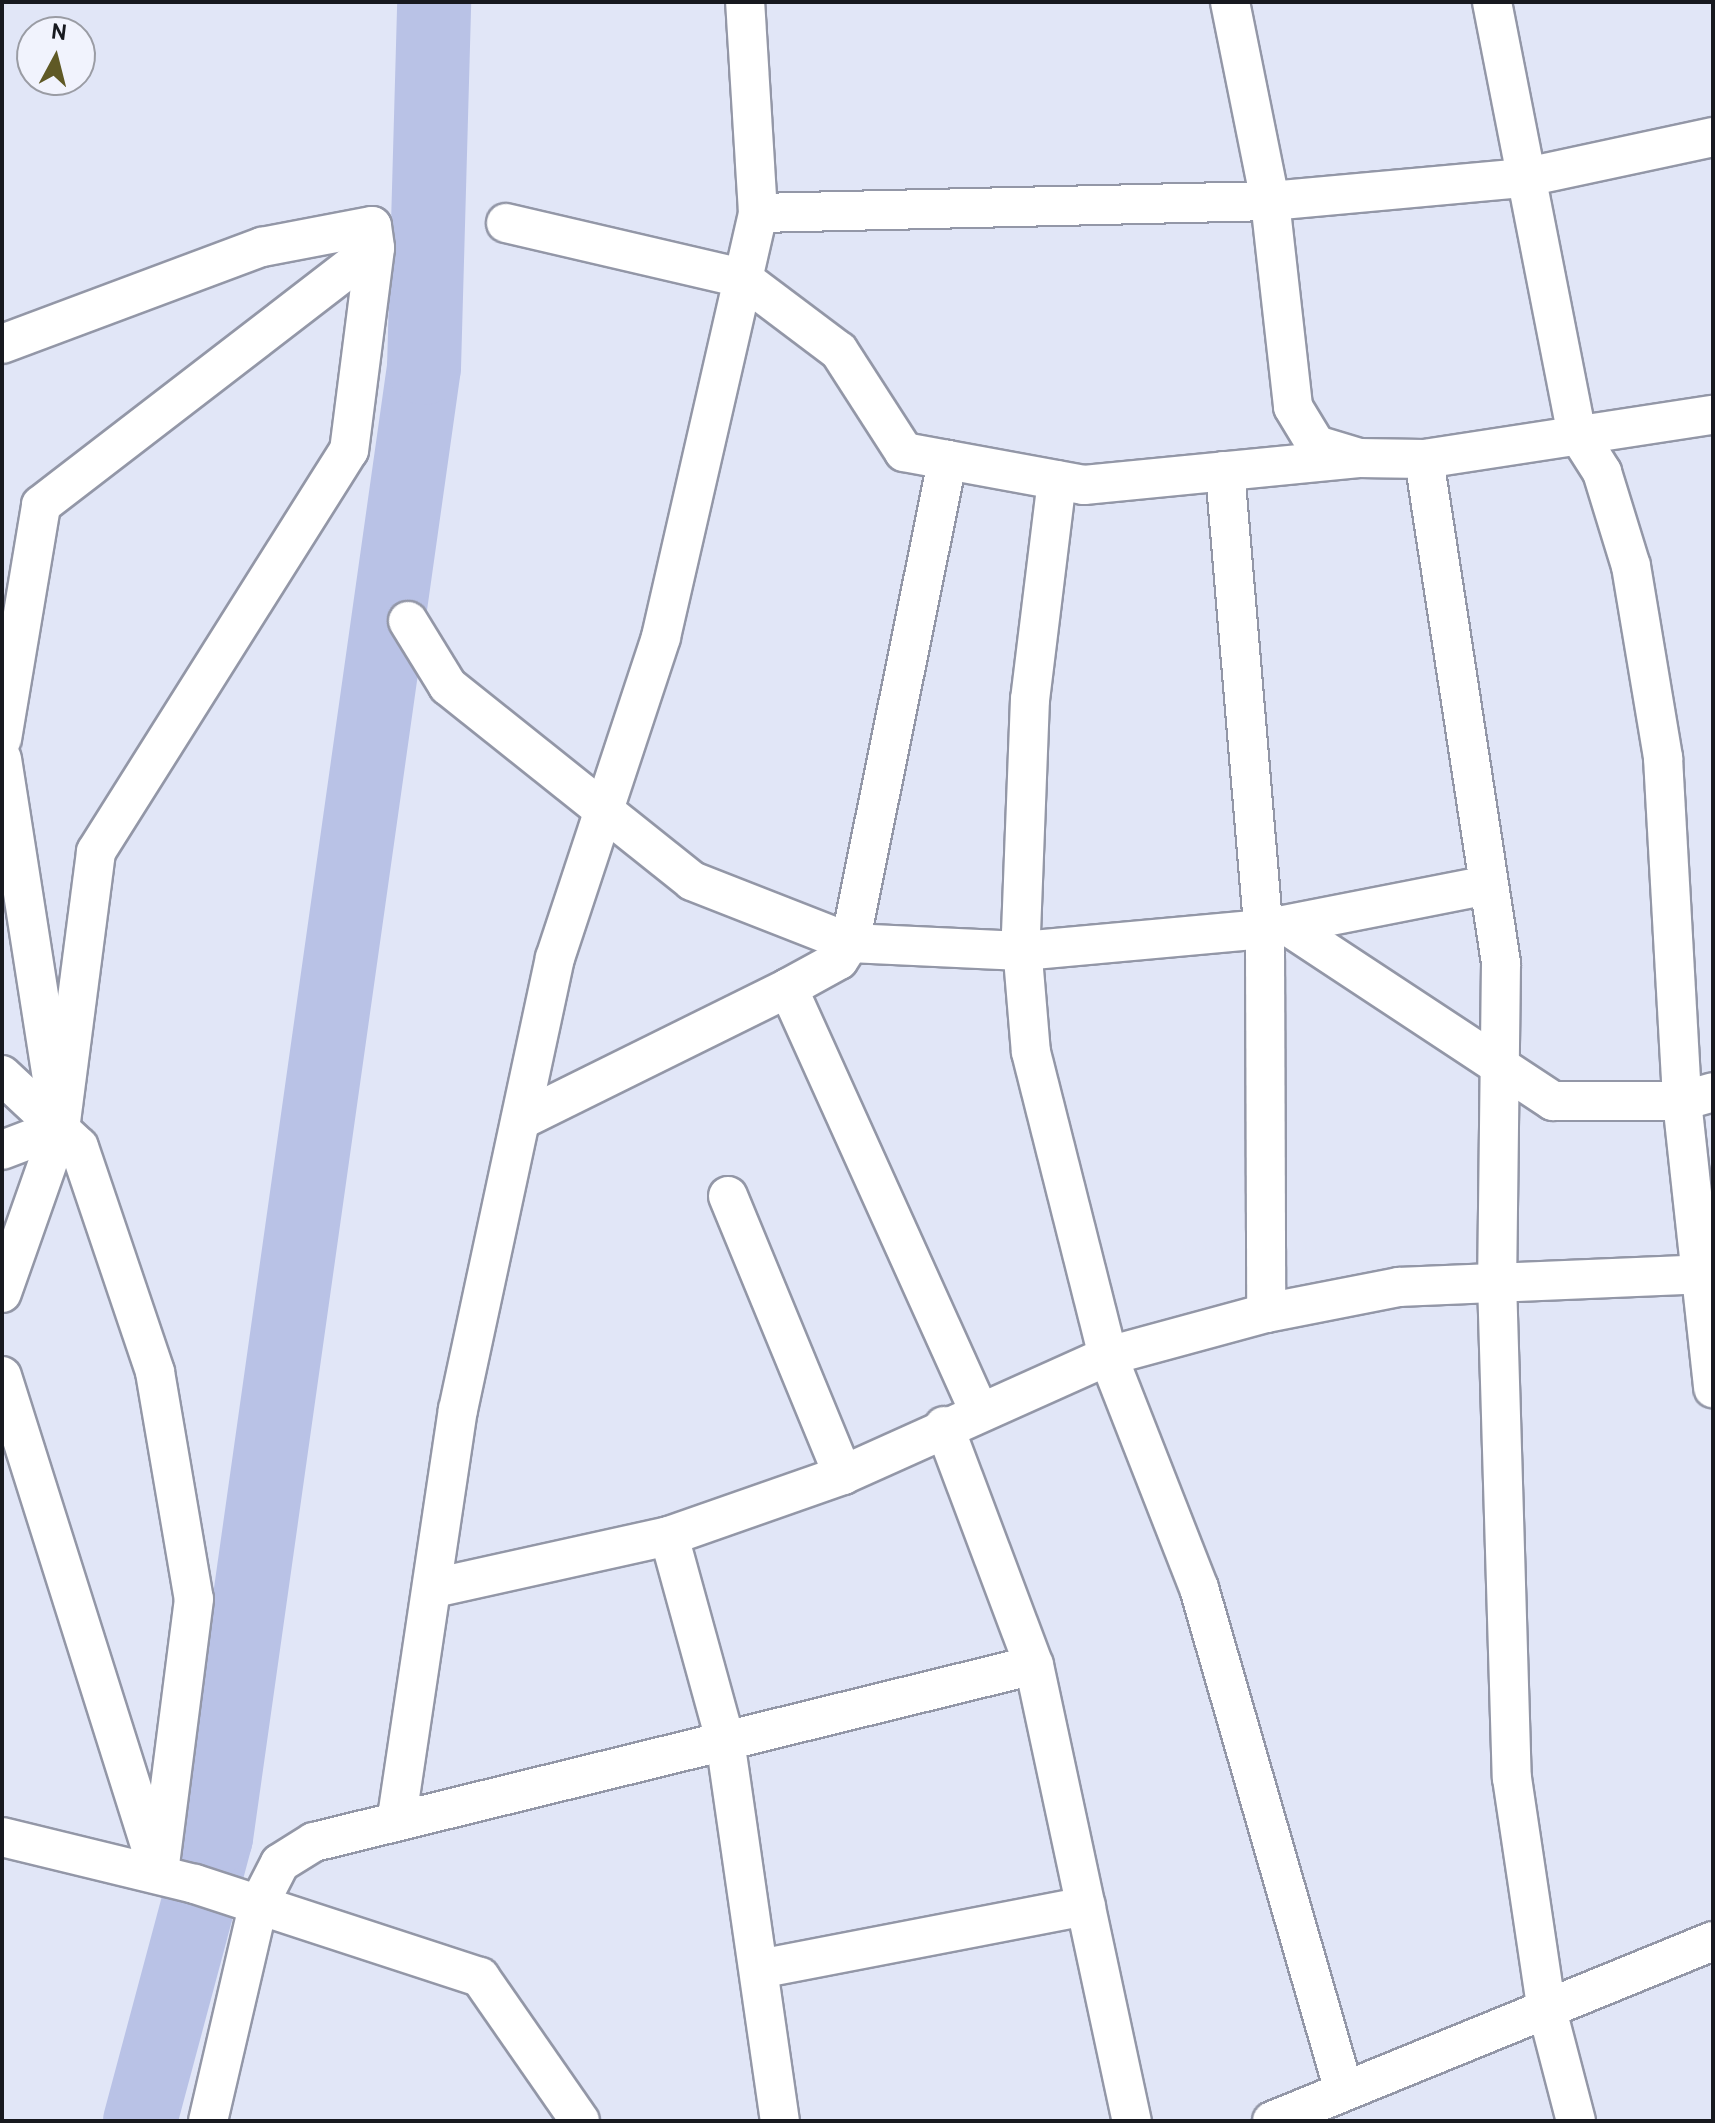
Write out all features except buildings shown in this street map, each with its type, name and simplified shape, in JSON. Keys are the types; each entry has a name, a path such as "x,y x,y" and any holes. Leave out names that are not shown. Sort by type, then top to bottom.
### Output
{"street":[{"path":"397,1817 434,1588 458,1410 555,958 661,637 758,213 745,2"},
{"path":"1230,2 1270,201 1293,407 1316,445 1359,458"},
{"path":"1492,2 1522,178 1576,431 1602,472 1631,566 1663,758 1697,1096 1713,1388"},
{"path":"758,213 1270,201 1522,178 1713,137"},
{"path":"506,223 742,278 839,351 904,452 1084,485 1359,458 1424,459 1576,431 1713,415"},
{"path":"2,344 262,247 372,226 375,248 349,450 96,852 60,1128 2,1293"},
{"path":"2,739 41,505 375,248"},
{"path":"1424,459 1501,963 1503,1075 1497,1281 1512,1778 1546,2006 1576,2121"},
{"path":"521,1120 788,988 839,960 850,943 947,460"},
{"path":"1225,471 1275,927 1266,1313"},
{"path":"1057,480 1030,699 1022,951 1031,1052 1108,1356 1199,1588 1344,2091"},
{"path":"408,621 448,686 603,814 692,881 850,943 1022,951 1275,927 1489,885"},
{"path":"2,759 60,1128"},
{"path":"1275,927 1503,1075 1553,1101 1697,1096"},
{"path":"788,988 979,1411"},
{"path":"2,1075 79,1147 155,1372 194,1599 159,1874"},
{"path":"2,1150 60,1128"},
{"path":"728,1196 843,1475"},
{"path":"434,1588 669,1536 843,1475 944,1426 1108,1356 1266,1313 1399,1287 1707,1275"},
{"path":"2,1376 159,1874"},
{"path":"944,1426 1034,1665 1132,2121"},
{"path":"669,1536 725,1740 780,2121"},
{"path":"208,2121 256,1906 280,1863 314,1842 397,1817 1034,1665"},
{"path":"2,1837 195,1884 480,1977 580,2121"},
{"path":"759,1969 1086,1906"},
{"path":"1272,2121 1546,2006 1713,1941"}],"waterway":[{"path":"140,2121 216,1838 424,368 434,2"}]}
